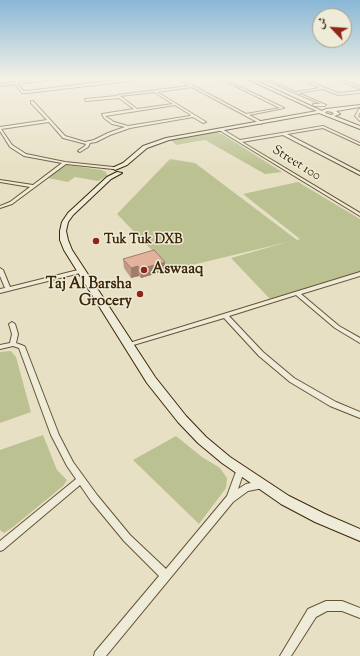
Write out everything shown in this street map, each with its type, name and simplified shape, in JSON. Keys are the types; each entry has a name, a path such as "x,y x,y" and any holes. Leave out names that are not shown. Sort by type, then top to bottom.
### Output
{"street":[{"path":"38,109 64,137 72,141 88,143 129,127 193,116"},
{"path":"129,127 113,123 105,117 109,114 146,109"},
{"path":"183,109 204,122"},
{"path":"234,109 261,123"},
{"path":"246,115 280,109"},
{"path":"309,115 314,110 312,109"},
{"path":"316,109 360,128"},
{"path":"319,109 326,113 337,114 358,109"},
{"path":"49,121 0,128 11,146 19,152 40,159 111,171 123,169 145,147 160,141 309,115 356,109"},
{"path":"360,109 356,114 356,118 360,120"},
{"path":"337,114 360,125"},
{"path":"240,142 323,127 360,144"},
{"name":"Street 100","path":"221,130 360,215"},
{"path":"284,134 360,174"},
{"path":"80,151 87,146 88,143"},
{"path":"0,208 10,203 65,163"},
{"path":"123,169 111,171 74,210 65,222 63,231 64,240 68,250 128,345 151,380 182,419 202,440 240,471 285,500 320,518 360,535"},
{"path":"0,181 33,186"},
{"path":"0,270 8,289"},
{"path":"0,291 82,271"},
{"path":"128,345 360,274"},
{"path":"297,293 337,327 360,341"},
{"path":"226,316 260,354 292,380 333,404 360,415"},
{"path":"12,324 16,334 13,344"},
{"path":"0,347 13,344 22,347 55,436 81,480 127,538 166,576"},
{"path":"230,499 240,471"},
{"path":"2,542 81,480"},
{"path":"99,656 230,499 246,488 260,484"},
{"path":"285,656 312,613 326,606 342,606 360,613"}],"green space":[{"path":"216,132 222,134 282,172 265,174 205,140 176,145 171,140"},
{"path":"170,159 195,163 297,240 300,239 243,194 298,182 360,219 360,272 270,299 231,258 288,242 171,270 117,214"},
{"path":"67,165 101,170 106,172 107,176 98,181 75,177 68,182 48,178 63,166"},
{"path":"11,351 16,357 31,412 0,423 0,352"},
{"path":"43,435 57,470 67,480 63,486 4,533 0,530 0,450"},
{"path":"176,436 202,457 220,468 227,478 226,488 199,524 133,460"}],"building":[{"path":"154,250 165,262 140,269 138,266 131,268 123,259"}],"place":[{"name":"Tuk Tuk DXB","path":"96,241"},
{"name":"Aswaaq","path":"144,270"},
{"name":"Taj Al Barsha Grocery","path":"140,294"}]}
